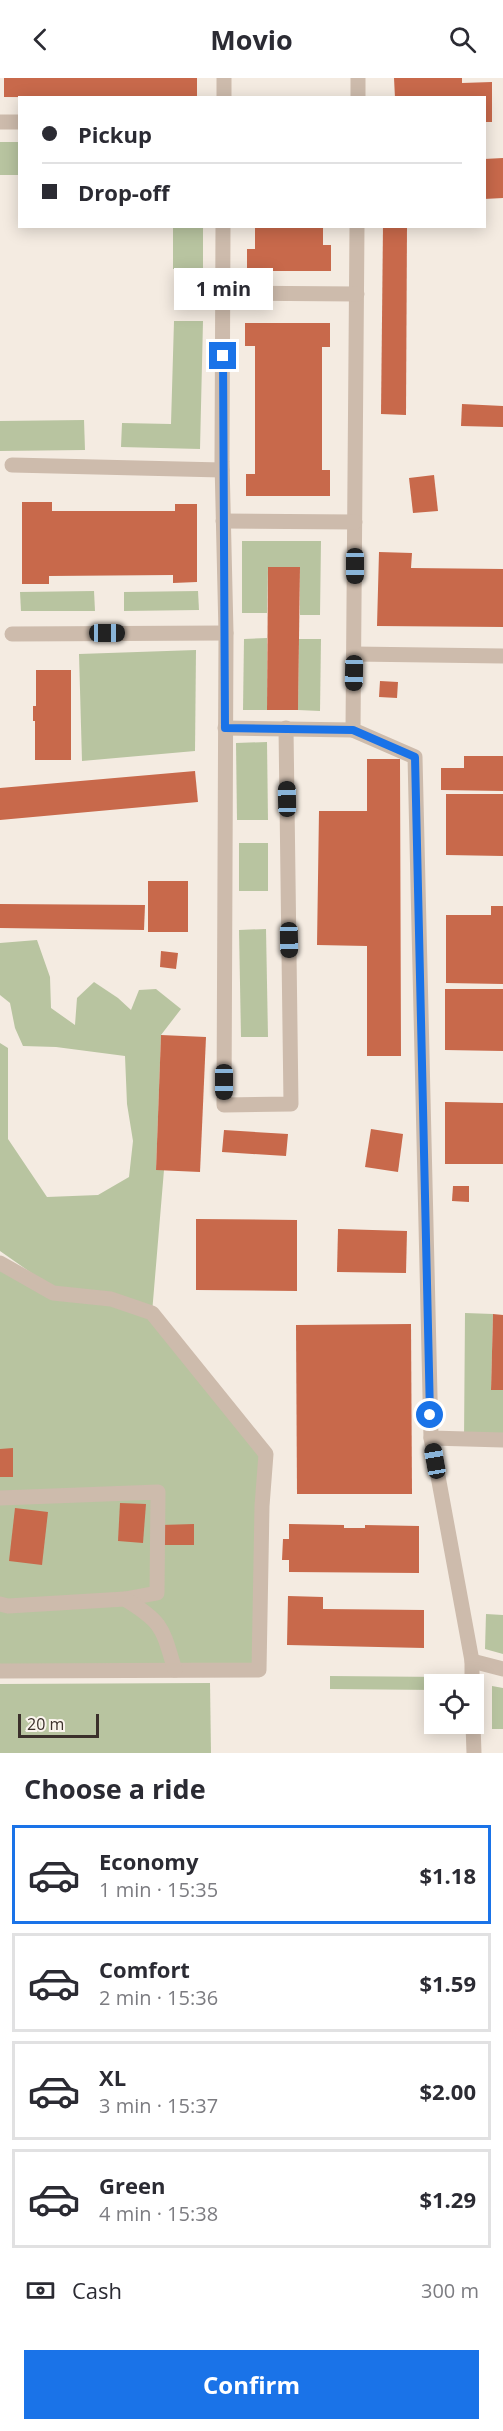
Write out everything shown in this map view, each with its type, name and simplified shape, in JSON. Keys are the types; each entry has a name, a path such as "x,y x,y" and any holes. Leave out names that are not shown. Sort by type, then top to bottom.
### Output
{"lane":[{"path":"224,78 224,96"},
{"path":"358,78 358,96"},
{"path":"0,122 18,122"},
{"path":"223,228 222,470 226,633 224,1105 291,1104 286,728"},
{"path":"353,730 357,228"},
{"path":"223,293 357,294"},
{"path":"12,465 222,470"},
{"path":"223,521 355,522"},
{"path":"12,634 226,633"},
{"path":"354,654 503,656"},
{"path":"225,728 353,730 415,757 431,1438 472,1674"},
{"path":"0,1263 53,1293 111,1299 152,1313 266,1454 262,1506 259,1670 0,1671"},
{"path":"431,1438 503,1440"},
{"path":"0,1498 158,1492 157,1593 125,1599 8,1606 0,1604"},
{"path":"125,1599 148,1613 161,1626 175,1670"},
{"path":"471,1661 503,1669"},
{"path":"473,1734 474,1753"}],"green space":[{"path":"0,142 18,142 18,175 0,175"},
{"path":"173,228 203,228 203,271 199,278 188,278 181,269 173,269"},
{"path":"174,321 203,321 200,449 121,447 122,423 171,424"},
{"path":"84,420 85,450 0,451 0,421"},
{"path":"242,541 321,541 320,615 300,615 300,567 268,567 267,613 242,613"},
{"path":"94,591 95,611 21,611 20,592"},
{"path":"198,591 199,610 124,611 124,592"},
{"path":"267,638 267,710 243,710 244,639"},
{"path":"299,639 321,639 320,711 298,710"},
{"path":"196,650 195,751 82,761 79,654"},
{"path":"267,742 268,820 237,820 236,743"},
{"path":"239,843 268,843 268,891 239,891"},
{"path":"266,929 268,1037 241,1037 239,930"},
{"path":"37,940 50,977 51,1008 75,1025 77,998 94,982 131,1010 139,990 156,989 181,1009 161,1035 156,1170 164,1170 152,1313 266,1454 259,1670 0,1671 0,1263 50,1286 0,1251 0,1043 8,1048 8,1139 47,1197 98,1195 129,1177 133,1141 127,1104 125,1056 56,1047 23,1046 15,1028 10,1003 0,995 0,943"},
{"path":"465,1313 493,1314 491,1390 503,1390 503,1440 464,1440"},
{"path":"486,1614 503,1615 503,1654 485,1649"},
{"path":"330,1676 424,1677 424,1690 330,1689"},
{"path":"210,1683 211,1753 0,1753 0,1684"},
{"path":"492,1686 503,1688 503,1729 492,1729"}],"building":[{"path":"4,78 197,78 197,96 4,97"},
{"path":"394,78 462,78 462,83 492,82 492,122 486,122 486,96 395,96"},
{"path":"503,158 503,198 486,199 486,159"},
{"path":"255,228 323,228 323,245 331,245 331,271 247,271 247,249 255,249"},
{"path":"383,228 407,228 406,415 381,414"},
{"path":"245,323 330,323 330,347 322,347 322,470 330,470 330,496 246,496 246,474 255,474 255,346 245,346"},
{"path":"462,404 503,406 503,427 461,426"},
{"path":"434,475 438,511 413,513 409,478"},
{"path":"22,502 52,502 52,511 175,511 175,504 197,504 197,582 173,583 173,575 49,576 49,584 22,584"},
{"path":"379,552 412,553 411,568 503,569 503,627 377,626"},
{"path":"268,567 300,567 298,710 267,710"},
{"path":"36,670 71,670 71,760 35,760 33,706 36,706"},
{"path":"380,681 398,682 397,698 379,697"},
{"path":"464,756 503,756 503,791 441,790 441,768 464,768"},
{"path":"367,759 400,759 401,1056 367,1056 367,946 317,945 319,811 367,811"},
{"path":"195,771 198,802 0,820 0,788"},
{"path":"446,794 503,794 503,856 446,855"},
{"path":"148,881 188,881 188,932 148,932"},
{"path":"0,904 145,905 144,930 0,928"},
{"path":"491,906 503,906 503,984 446,983 446,915 491,915"},
{"path":"161,951 178,953 176,969 160,967"},
{"path":"445,989 503,989 503,1051 445,1050"},
{"path":"161,1035 206,1037 200,1172 156,1170"},
{"path":"445,1102 503,1103 503,1164 445,1164"},
{"path":"371,1129 403,1134 398,1172 365,1167"},
{"path":"224,1130 288,1134 286,1156 222,1152"},
{"path":"453,1186 469,1186 469,1202 452,1201"},
{"path":"196,1219 297,1220 297,1291 196,1290"},
{"path":"338,1229 407,1231 406,1273 337,1272"},
{"path":"493,1314 503,1315 503,1390 491,1390"},
{"path":"411,1324 412,1494 297,1494 296,1325"},
{"path":"13,1448 13,1477 0,1477 0,1449"},
{"path":"120,1503 146,1504 143,1543 118,1541"},
{"path":"15,1508 48,1512 42,1565 9,1561"},
{"path":"194,1524 194,1545 162,1545 161,1525"},
{"path":"289,1524 344,1525 344,1528 365,1528 365,1525 419,1526 419,1573 289,1572 289,1560 282,1560 283,1539 289,1539"},
{"path":"288,1596 323,1597 323,1609 424,1610 424,1648 287,1645"}],"route":[{"path":"223,356 225,728 353,730 415,757 430,1415"}]}
